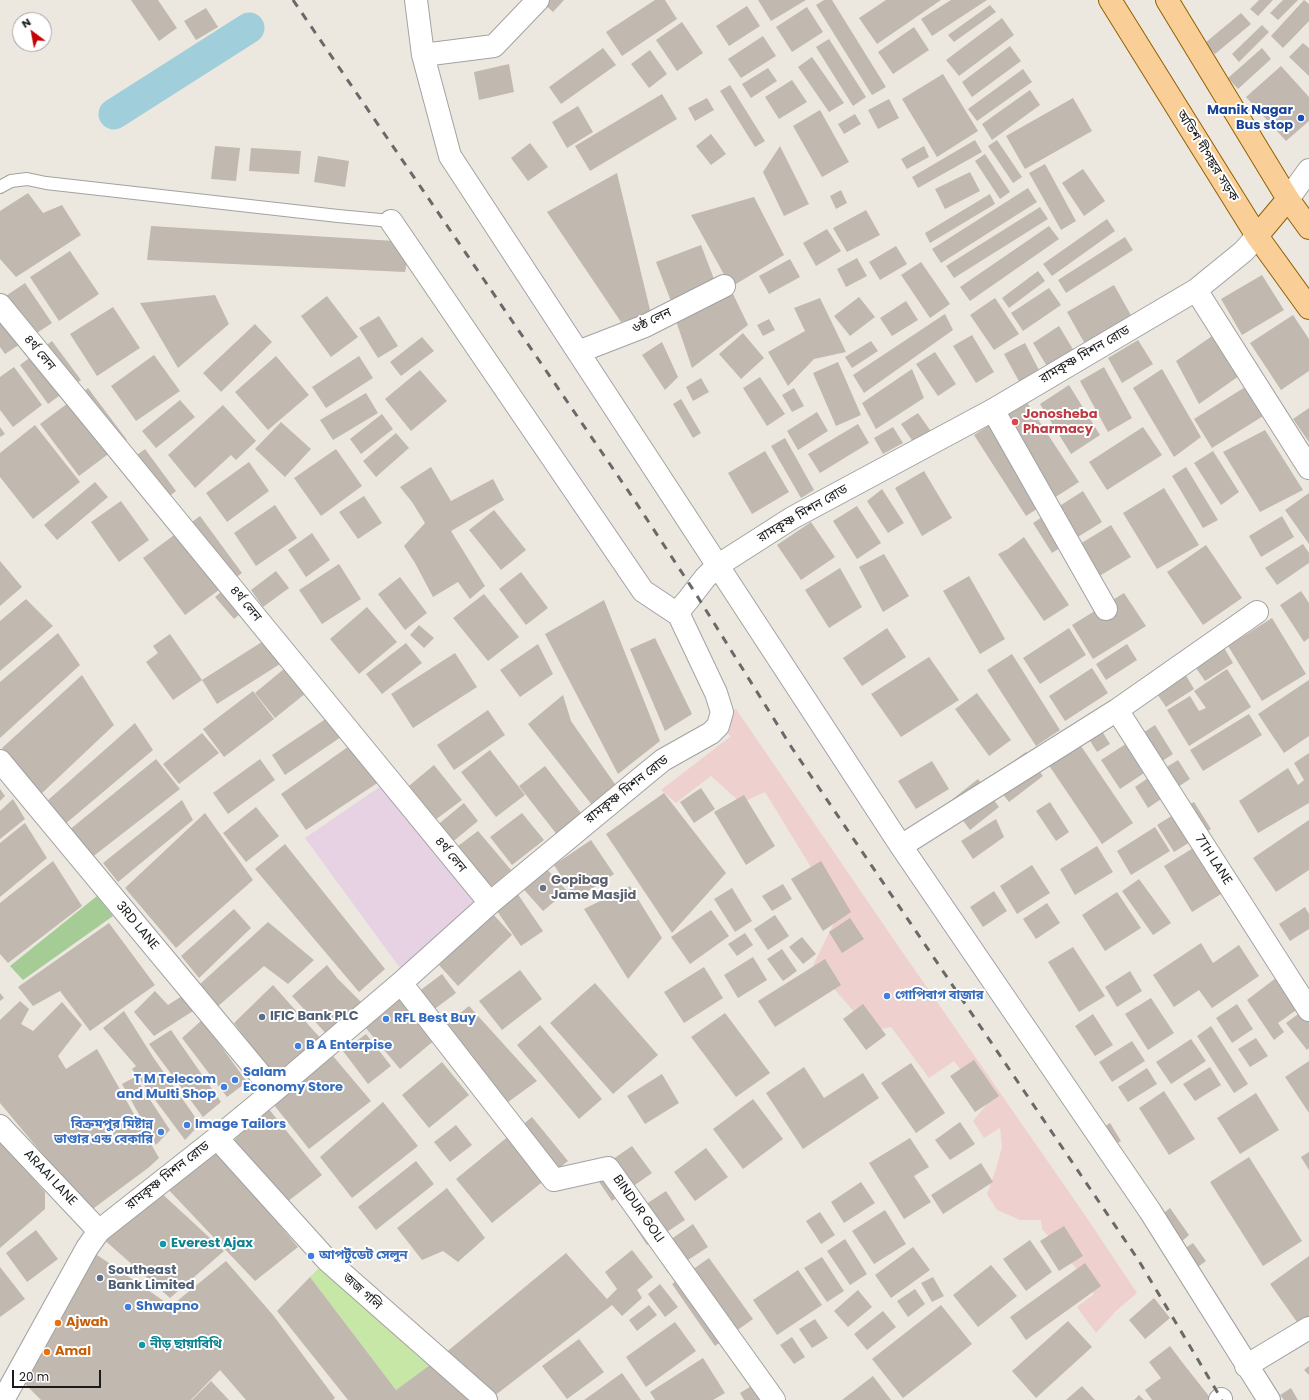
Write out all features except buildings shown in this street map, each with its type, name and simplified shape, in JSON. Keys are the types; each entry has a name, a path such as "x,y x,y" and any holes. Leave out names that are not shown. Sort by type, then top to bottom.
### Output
{"main road":[{"name":"অতিশ দীপঙ্কর সড়ক","path":"1110,0 1257,236 1309,308"},
{"path":"1166,0 1288,199 1309,228"},
{"path":"1257,236 1288,199"}],"street":[{"path":"416,0 423,55 450,156 901,846 1150,1212 1268,1400"},
{"path":"423,55 494,46 538,0"},
{"path":"1288,199 1309,170"},
{"path":"391,221 643,591 679,615"},
{"name":"রামকৃষ্ণ মিশন রোড","path":"3,1400 87,1248 99,1231 274,1091 402,983 490,903 647,772 663,760 711,733 718,726 722,712 716,693 679,615 682,607 705,578 717,566 792,518 993,410 1196,290 1244,251 1257,236"},
{"name":"৬ষ্ঠ লেন","path":"578,352 644,326 724,286"},
{"path":"1196,290 1309,468"},
{"name":"৪র্থ লেন","path":"0,305 490,903"},
{"path":"993,410 1106,609"},
{"path":"901,846 1117,710 1256,612"},
{"name":"7TH LANE","path":"1117,710 1309,1010"},
{"name":"3RD LANE","path":"0,761 274,1091"},
{"name":"BINDUR GOLI","path":"402,983 554,1180 608,1168 774,1400"},
{"name":"ARAAI LANE","path":"0,1126 99,1231"},
{"name":"জজ গলি","path":"217,1138 326,1260 486,1400"},
{"path":"1246,1366 1309,1328"}],"lane":[{"path":"0,187 11,181 27,179 70,186 391,221"}],"shaded area":[{"name":"গোপিবাগ বাজার","path":"736,709 1087,1218 1137,1293 1116,1311 1096,1333 1077,1307 1094,1294 1075,1267 1042,1229 1041,1220 1020,1220 997,1210 987,1194 1002,1147 1000,1128 984,1138 973,1121 986,1105 954,1061 929,1078 891,1027 871,1031 813,965 839,913 765,792 741,803 711,776 676,803 661,790 731,736 715,725 722,712"},
{"path":"384,784 480,898 400,968 305,838"}],"green space":[{"path":"97,896 113,916 23,980 10,966"},
{"path":"327,1260 438,1359 396,1390 310,1277"}],"waterway":[{"path":"114,114 249,28"}],"railway":[{"path":"293,0 633,498 694,591 792,748 1139,1261 1222,1400"}],"place":[{"name":"Manik Nagar Bus stop","path":"1301,118"},
{"name":"Jonosheba Pharmacy","path":"1015,422"},
{"name":"Gopibag Jame Masjid","path":"543,888"},
{"name":"গোপিবাগ বাজার","path":"887,996"},
{"name":"IFIC Bank PLC","path":"262,1017"},
{"name":"RFL Best Buy","path":"386,1019"},
{"name":"B A Enterpise","path":"298,1046"},
{"name":"Salam Economy Store","path":"235,1080"},
{"name":"T M Telecom and Multi Shop","path":"224,1087"},
{"name":"Image Tailors","path":"187,1125"},
{"name":"বিক্রমপুর মিষ্টান্ন ভাণ্ডার এন্ড বেকারি","path":"161,1132"},
{"name":"Everest Ajax","path":"163,1244"},
{"name":"আপটুঁডেট সেলুন","path":"311,1256"},
{"name":"Southeast Bank Limited","path":"100,1278"},
{"name":"Shwapno","path":"128,1307"},
{"name":"Ajwah","path":"58,1323"},
{"name":"নীড় ছায়াবিথি","path":"142,1345"},
{"name":"Amal","path":"47,1352"}]}
